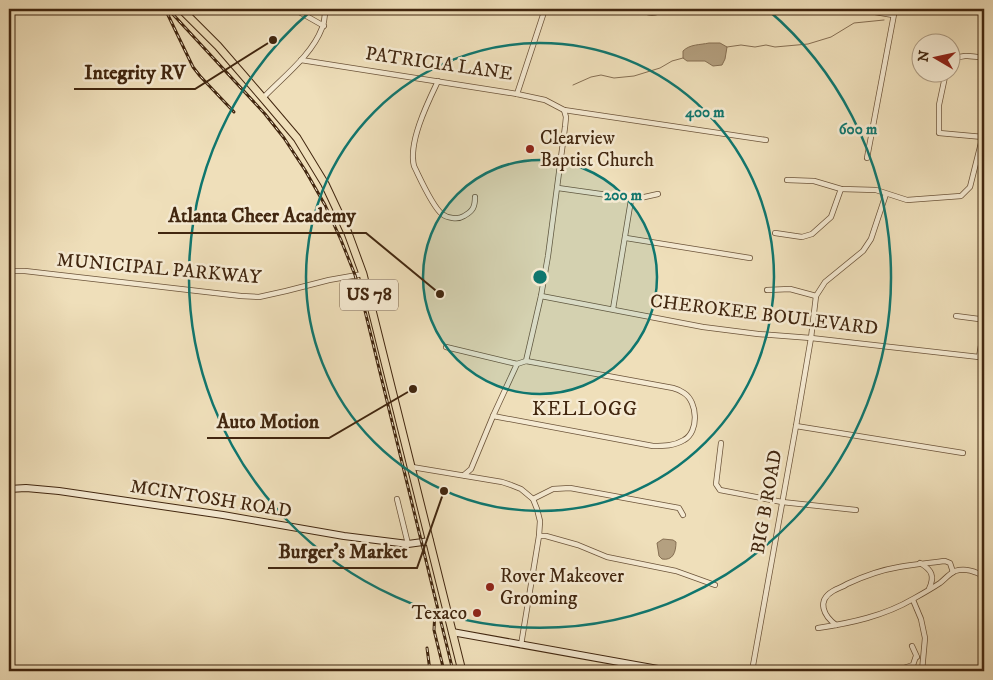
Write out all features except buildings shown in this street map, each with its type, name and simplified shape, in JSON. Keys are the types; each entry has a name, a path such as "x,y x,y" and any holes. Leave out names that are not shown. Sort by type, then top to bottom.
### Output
{"main road":[{"name":"US 78","path":"181,9 218,46 297,138 325,184 348,232 363,274 462,671"}],"street":[{"path":"294,9 324,26"},
{"path":"263,98 310,51 324,26 326,9"},
{"name":"PATRICIA LANE","path":"301,60 517,94 545,9"},
{"path":"639,9 648,14 657,13 665,9"},
{"path":"857,9 894,15"},
{"path":"867,158 895,9"},
{"path":"960,56 964,55 984,58"},
{"path":"438,81 423,113 413,152 414,166 434,204 442,214 452,218 466,215 475,205 475,197"},
{"path":"944,82 939,105 939,133 983,137"},
{"path":"517,94 545,100 564,110 766,140"},
{"path":"526,361 541,296 558,188 566,117 564,110"},
{"path":"787,180 814,181 841,189 876,190 907,200 961,196 970,187 984,131"},
{"path":"558,188 632,200 658,194"},
{"path":"775,234 802,237 812,234 831,217 841,189"},
{"path":"767,290 790,289 816,296 824,282 863,251 871,239 886,194"},
{"path":"613,309 632,200"},
{"path":"626,238 750,258"},
{"name":"MUNICIPAL PARKWAY","path":"9,271 26,271 259,297 363,274"},
{"name":"CHEROKEE BOULEVARD","path":"541,296 703,327 982,358"},
{"name":"BIG B ROAD","path":"752,671 796,426 816,296"},
{"path":"9,297 9,320"},
{"path":"956,316 984,321"},
{"path":"982,358 984,328"},
{"path":"446,347 516,364 526,361 673,388 684,393 689,398 695,418 694,428 690,436 685,440 674,445 654,446 493,416"},
{"path":"464,475 471,469 516,364"},
{"path":"796,426 963,453"},
{"path":"721,443 716,484 720,490 782,502 856,510"},
{"path":"412,467 511,485 533,499 540,521 539,536 521,645"},
{"name":"MCINTOSH ROAD","path":"9,489 26,488 59,491 223,515 344,536 408,544 430,541"},
{"path":"533,499 553,489 570,488 679,508 684,515"},
{"path":"397,499 408,544"},
{"path":"539,536 546,536 578,545 608,557 676,571 715,585"},
{"path":"836,625 827,617 824,606 826,598 833,591 856,580 900,566 920,563 945,561 950,563 953,572"},
{"path":"920,563 927,567 931,573 932,582 928,590"},
{"path":"818,628 855,622 903,605 941,582 953,572 968,570 978,572 984,577"},
{"path":"913,600 923,629 925,647 921,671"},
{"path":"452,632 669,671"},
{"path":"901,669 913,666 916,656 912,646"},
{"path":"916,656 923,658"}],"shaded area":[{"path":"709,43 720,43 727,47 722,65 713,66 705,61 687,61 683,58 683,51 686,49"},
{"path":"663,539 676,542 674,552 669,559 662,559 659,556 657,543"}],"waterway":[{"path":"904,14 937,9"},
{"path":"969,9 984,10"},
{"path":"727,47 741,45 775,47 808,44 831,37 854,23 884,20"},
{"path":"573,85 601,75 614,78 634,76 683,58"}],"railway":[{"path":"168,9 265,114 284,138 325,205 341,240 355,275 365,311 453,671"},
{"path":"167,13 193,67 234,112"},
{"path":"435,610 434,630 444,671"},
{"path":"427,648 430,671"}],"place":[{"name":"Integrity RV","path":"273,40"},
{"name":"Clearview Baptist Church","path":"530,149"},
{"name":"Atlanta Cheer Academy","path":"440,294"},
{"name":"Auto Motion","path":"413,389"},
{"name":"Burger's Market","path":"444,491"},
{"name":"Rover Makeover Grooming","path":"490,587"},
{"name":"Texaco","path":"477,613"}],"district":[{"name":"KELLOGG","path":"585,409"}]}
